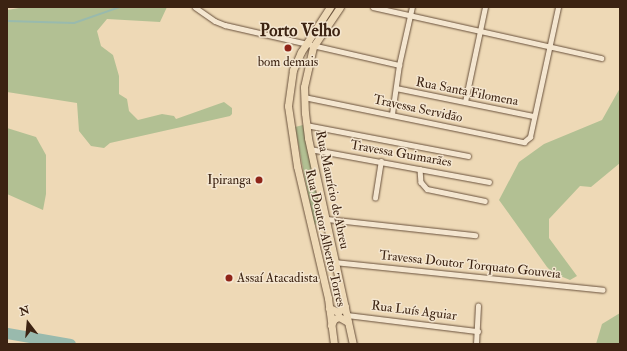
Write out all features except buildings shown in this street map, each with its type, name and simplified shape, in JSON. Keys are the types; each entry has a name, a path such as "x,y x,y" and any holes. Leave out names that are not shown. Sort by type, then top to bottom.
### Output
{"main road":[{"name":"Rua Doutor Alberto Torres","path":"330,7 304,45 294,70 288,106 289,124 329,308 334,344"},
{"name":"Rua Maurício de Abreu","path":"340,7 314,44 306,71 304,97 306,125 310,149 327,219 334,262 353,344"},
{"path":"329,308 338,312 345,306"},
{"path":"331,326 334,320 339,317 348,318"}],"street":[{"path":"196,7 215,21 225,25 304,45 314,44 399,66"},
{"path":"373,7 601,58"},
{"path":"392,114 399,66 412,7"},
{"path":"465,102 485,7"},
{"path":"534,116 548,46 558,7"},
{"name":"Rua Santa Filomena","path":"396,88 534,116"},
{"name":"Travessa Servidão","path":"304,97 527,141 534,116"},
{"path":"306,125 468,156"},
{"name":"Travessa Guimarães","path":"310,149 489,182"},
{"path":"375,198 380,161"},
{"path":"420,169 421,182 427,189 485,201"},
{"path":"327,219 475,235"},
{"name":"Travessa Doutor Torquato Gouveia","path":"334,262 604,290"},
{"path":"476,344 478,331 478,306"},
{"name":"Rua Luís Aguiar","path":"348,318 478,331"}],"green space":[{"path":"25,7 167,7 160,22 107,19 97,31 101,46 113,55 119,76 119,94 127,99 129,111 138,120 162,114 174,116 176,119 224,102 232,108 232,114 230,116 110,143 104,148 91,146 79,131 77,103 7,92 7,10"},
{"path":"620,88 620,163 591,187 580,186 549,219 549,238 577,276 570,280 553,273 547,267 499,200 519,162 544,144 602,120"},
{"path":"303,125 325,222 314,225 295,127"},
{"path":"7,128 36,137 46,155 46,194 43,210 7,194"},
{"path":"620,313 620,344 596,344 602,324"}],"waterway":[{"path":"7,21 74,23 120,7"},
{"path":"7,333 70,344"}],"place":[{"name":"bom demais","path":"288,48"},
{"name":"Ipiranga","path":"259,180"},
{"name":"Assaí Atacadista","path":"229,278"}],"district":[{"name":"Porto Velho","path":"300,31"}]}
